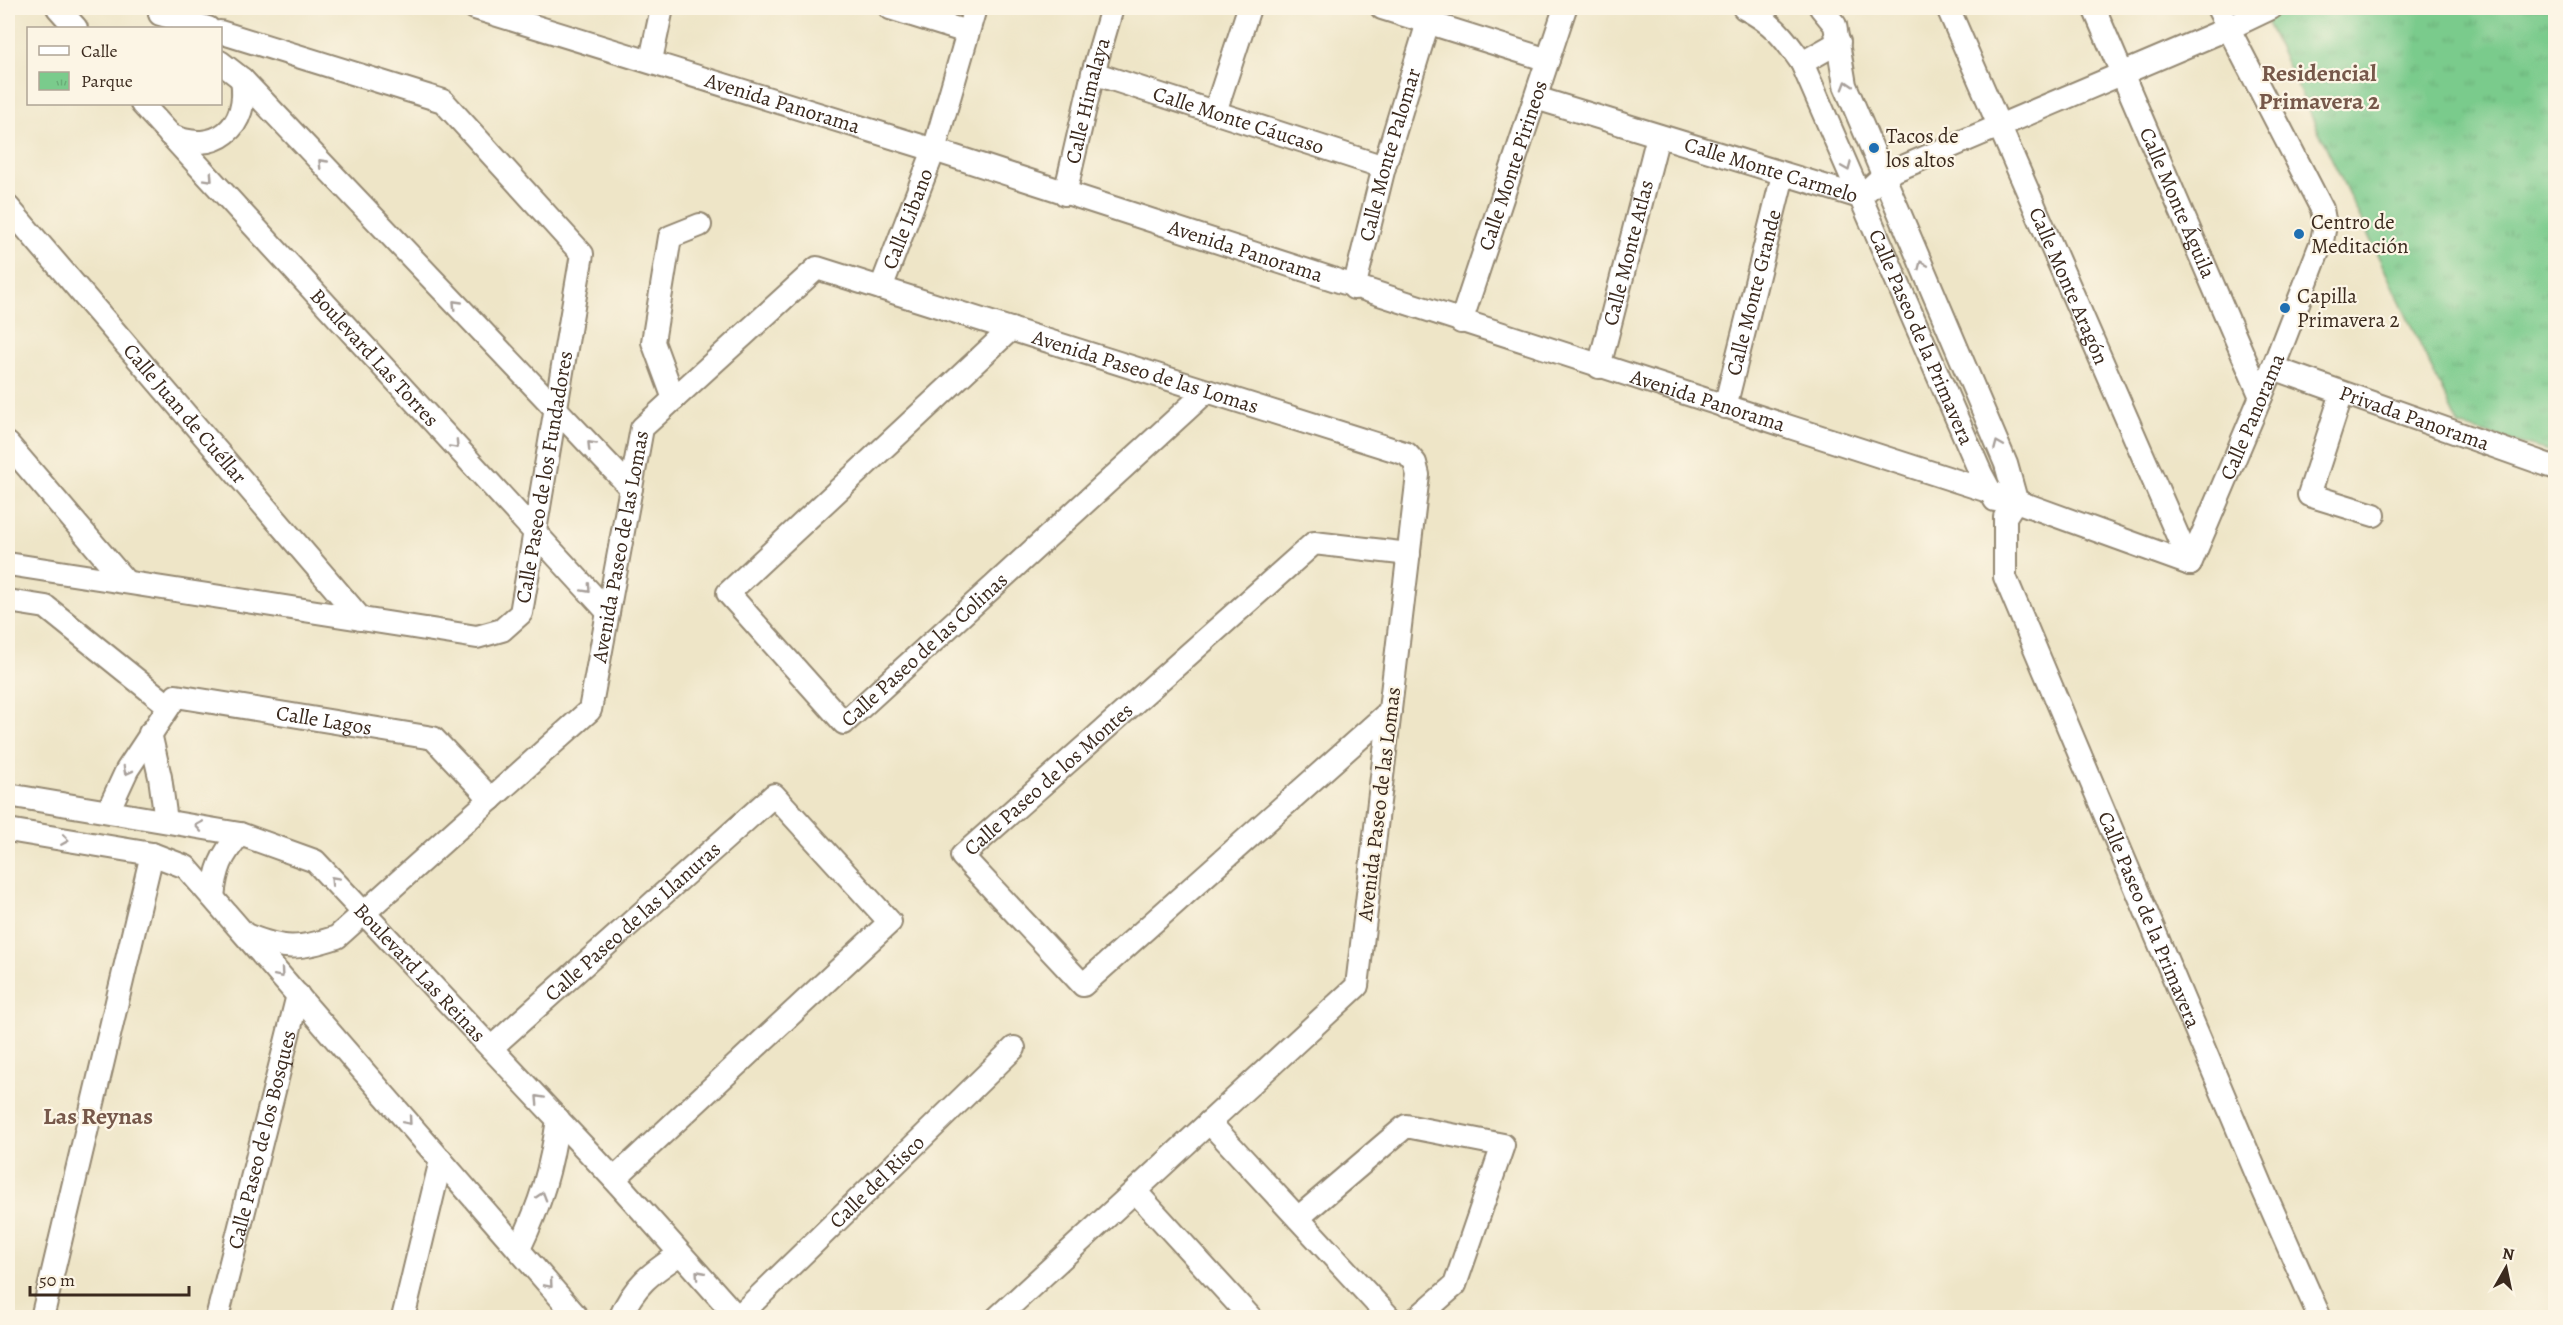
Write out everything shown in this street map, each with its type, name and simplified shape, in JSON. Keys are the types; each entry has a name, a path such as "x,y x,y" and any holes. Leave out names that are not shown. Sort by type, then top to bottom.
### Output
{"street":[{"path":"58,8 75,27"},
{"name":"Avenida Panorama","path":"475,8 651,60 934,150 1354,288 1991,492 2011,509 2190,564"},
{"path":"651,60 662,8"},
{"path":"890,8 967,32"},
{"name":"Calle Libano","path":"881,288 934,150 975,8"},
{"name":"Calle Himalaya","path":"1065,194 1093,73 1112,8"},
{"path":"1215,112 1249,8"},
{"path":"1382,8 1548,60"},
{"name":"Calle Monte Pirineos","path":"1461,322 1565,8"},
{"name":"Calle Paseo de la Primavera","path":"1744,8 1772,13 1802,63 1991,492"},
{"name":"Calle Paseo de la Primavera","path":"1821,8 1835,25 1845,85 2006,464 2011,509 2005,577 2263,1189 2320,1317"},
{"name":"Calle Monte Aragón","path":"1948,8 2190,564"},
{"name":"Calle Monte Águila","path":"2094,8 2261,398"},
{"name":"Calle Panorama","path":"2190,564 2273,368 2322,241 2325,225 2322,209 2218,8"},
{"name":"Calle Monte Carmelo","path":"1536,98 1860,197 1884,174 2228,29 2271,8"},
{"path":"157,11 178,27"},
{"path":"157,11 205,27"},
{"name":"Calle Monte Palomar","path":"1354,288 1384,167 1428,22"},
{"name":"Calle Paseo de los Fundadores","path":"8,564 477,637 502,630 521,613 582,254 443,101 222,33"},
{"path":"1802,63 1839,42"},
{"path":"222,64 242,79 631,488"},
{"name":"Calle Monte Cáucaso","path":"1093,73 1384,167"},
{"path":"168,134 184,142 201,143 218,138 232,128 242,113 245,96 242,79"},
{"name":"Boulevard Las Torres","path":"143,105 608,612"},
{"name":"Calle Monte Atlas","path":"1599,367 1658,136"},
{"name":"Calle Monte Grande","path":"1725,407 1783,175"},
{"name":"Calle Juan de Cuéllar","path":"8,207 361,619"},
{"path":"675,399 653,342 670,237 700,225"},
{"name":"Avenida Paseo de las Lomas","path":"246,935 275,947 307,947 337,938 590,710 642,428 817,268 1407,454 1415,463 1418,475 1357,986 997,1317"},
{"name":"Calle Paseo de las Colinas","path":"1011,329 728,593 844,723 1207,391"},
{"name":"Privada Panorama","path":"2273,368 2556,468"},
{"path":"2342,393 2309,495 2374,515"},
{"path":"8,444 126,582"},
{"name":"Calle Paseo de los Montes","path":"1390,711 1083,985 962,856 1314,543 1409,554"},
{"path":"8,601 46,607 170,706 127,770 108,811"},
{"name":"Calle Lagos","path":"170,706 176,696 433,738 491,799"},
{"path":"150,733 160,777 166,821"},
{"name":"Boulevard Las Reinas","path":"11,792 240,834 315,861 614,1179 738,1317"},
{"name":"Calle Paseo de las Llanuras","path":"491,1048 774,795 890,922 614,1179"},
{"path":"8,830 152,854 186,867 578,1317"},
{"path":"213,897 215,874 224,853 240,834"},
{"path":"42,1317 152,854"},
{"name":"Calle Paseo de los Bosques","path":"217,1317 298,995"},
{"name":"Calle del Risco","path":"738,1317 1014,1048"},
{"path":"519,1249 542,1197 552,1164 558,1119"},
{"path":"1209,1122 1390,1317"},
{"path":"1298,1218 1406,1126 1503,1145 1455,1284 1417,1317"},
{"path":"403,1317 441,1160"},
{"path":"1135,1191 1251,1317"},
{"path":"620,1317 629,1298 649,1274 680,1254"}],"green space":[{"path":"2260,8 2555,8 2555,453 2459,426"}],"place":[{"name":"Tacos de los altos","path":"1874,148"},
{"name":"Centro de Meditación","path":"2299,234"},
{"name":"Capilla Primavera 2","path":"2285,308"}],"district":[{"name":"Residencial Primavera 2","path":"2319,87"},
{"name":"Las Reynas","path":"98,1116"}]}
